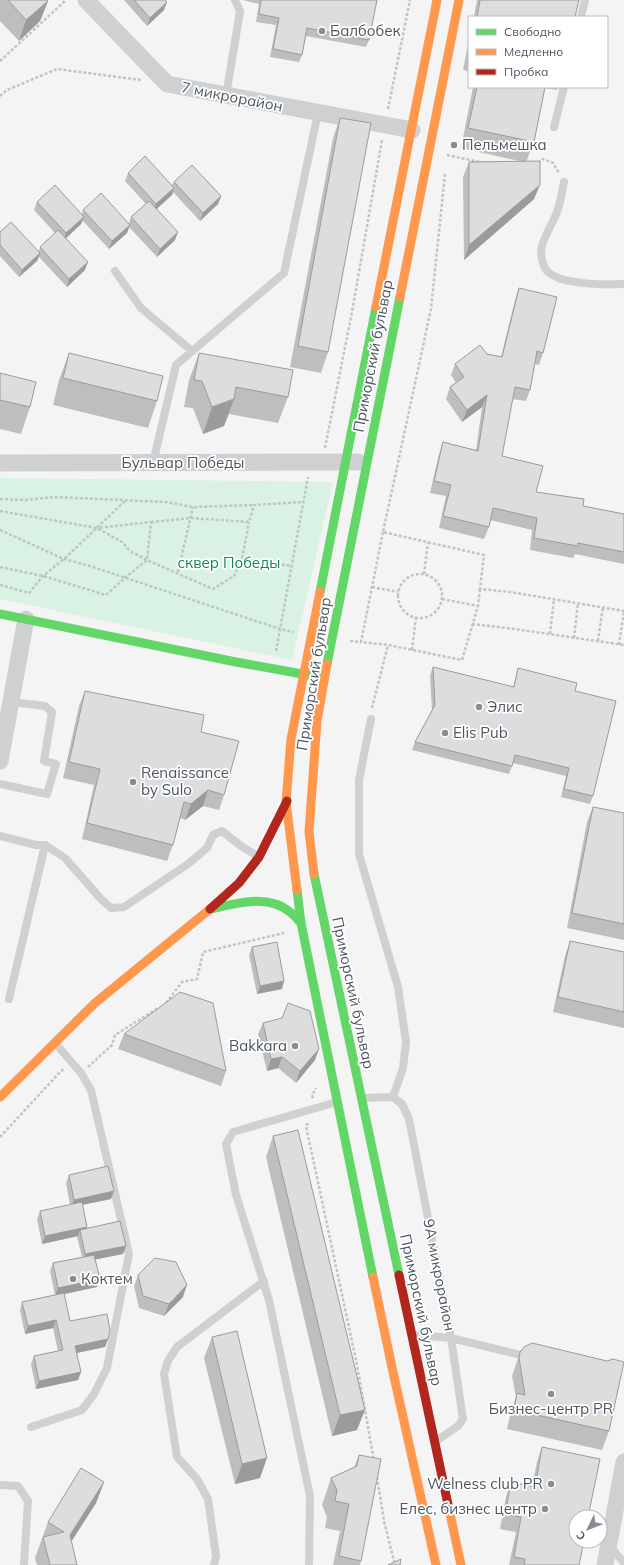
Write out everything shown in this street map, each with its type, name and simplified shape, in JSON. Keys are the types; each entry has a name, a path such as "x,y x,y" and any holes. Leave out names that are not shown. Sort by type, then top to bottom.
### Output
{"street":[{"name":"7 микрорайон","path":"86,0 167,84 412,130"},
{"name":"Приморский бульвар","path":"436,1565 394,1372 301,923 286,802 291,738 437,0"},
{"name":"Приморский бульвар","path":"459,0 324,678 317,721 309,832 316,887 461,1565"},
{"name":"Бульвар Победы","path":"0,463 366,462"},
{"path":"0,614 272,669 305,673 324,678"},
{"path":"0,759 26,619"},
{"path":"0,1097 95,1003 210,909 239,883 259,857 286,802 312,774"},
{"path":"210,909 241,902 268,901 288,910 301,923"},
{"path":"608,1545 621,1491 624,1462"},
{"path":"605,1565 607,1549"}],"lane":[{"path":"226,96 240,11 235,0"},
{"path":"581,16 585,0"},
{"path":"554,127 564,88"},
{"path":"153,463 176,365 284,273 318,113"},
{"path":"564,182 558,209 541,250 542,261 547,271 556,277 585,284 624,284"},
{"path":"115,271 141,308 192,351"},
{"path":"0,784 47,794 56,764 44,761 52,712 45,706 11,702"},
{"path":"361,1098 393,1097 403,1068 406,1042 398,987 359,854 359,780 371,719"},
{"path":"0,836 36,845 45,845 66,858 101,899 111,908 124,907 188,864 207,848 213,835 222,831 241,846 259,857"},
{"path":"9,999 45,845"},
{"path":"31,1427 82,1410 94,1394 107,1368 128,1254 91,1090 81,1073 55,1043"},
{"name":"9А микрорайон","path":"393,1097 402,1104 409,1119 450,1338 534,1358"},
{"path":"309,1565 310,1496 269,1300 236,1195 226,1144 234,1132 338,1101"},
{"path":"214,1565 216,1556 208,1499 197,1480 177,1457 164,1374 168,1361 177,1347 264,1281"},
{"path":"412,1335 450,1338 463,1419 458,1426 435,1442"},
{"path":"0,1485 18,1486 28,1501 24,1565"},
{"path":"608,1545 624,1563"}],"path":[{"path":"0,61 66,0"},
{"path":"272,669 303,502 316,462 350,319 385,125 410,0"},
{"path":"0,96 7,90 57,69 167,84"},
{"path":"446,162 448,148"},
{"path":"447,155 488,163"},
{"path":"534,166 542,159 554,163 564,182"},
{"path":"383,532 484,555 478,606 462,660 388,645 361,642 383,532 430,309 445,169"},
{"path":"0,499 25,500 54,497 166,502 193,507 303,502"},
{"path":"0,585 29,593 43,576 64,559 126,500"},
{"path":"97,528 122,542 130,550 147,560 178,572 213,589 234,576 242,560 249,522 254,505"},
{"path":"178,572 193,507"},
{"path":"0,511 97,528 191,518 249,522"},
{"path":"0,567 43,576 106,595 147,560 151,522"},
{"path":"0,530 64,559 126,577 280,629"},
{"path":"424,574 428,542"},
{"path":"242,560 292,566"},
{"path":"424,574 434,579 439,585 442,592 442,600 439,607 434,612 427,616 416,617 406,612 401,607 398,599 398,592 401,584 406,579 412,575 424,574"},
{"path":"372,587 398,592"},
{"path":"480,589 554,599 624,611 619,645"},
{"path":"550,634 554,599"},
{"path":"442,600 478,606"},
{"path":"574,638 578,603"},
{"path":"598,641 603,608"},
{"path":"412,650 416,617"},
{"path":"472,624 624,645"},
{"path":"371,719 374,698 388,645"},
{"path":"165,1004 182,982 197,979 203,952 285,933"},
{"path":"0,1137 62,1070 76,1077 102,1056 112,1045 115,1035 159,1008"},
{"path":"319,1084 312,1095 315,1108 306,1126 357,1366 375,1466"},
{"path":"376,1474 384,1521 395,1565"}],"green space":[{"name":"сквер Победы","path":"0,478 333,482 292,660 0,599"}],"building":[{"path":"8,0 47,0 48,1 26,20"},
{"path":"134,0 165,0 167,2 150,18"},
{"name":"Балбобек","path":"261,0 377,0 369,40 307,28 302,55 273,49 279,18 259,14"},
{"path":"480,0 579,0 575,16 477,16"},
{"path":"477,88 545,88 534,142 468,128"},
{"path":"340,118 371,123 328,352 298,346"},
{"path":"145,156 174,188 156,204 128,173"},
{"path":"540,161 540,185 469,245 469,162"},
{"path":"192,165 221,196 203,213 174,182"},
{"path":"55,185 84,217 66,233 37,202"},
{"path":"101,193 130,225 112,241 83,210"},
{"path":"149,201 178,232 160,249 131,217"},
{"path":"11,222 40,253 22,270 0,245 0,232"},
{"path":"58,230 88,262 69,279 40,247"},
{"path":"519,288 557,297 543,353 537,351 530,390 515,387 502,456 543,466 536,492 584,499 583,506 624,514 624,552 578,543 578,546 534,538 537,518 493,508 489,527 443,516 451,485 434,481 443,442 478,451 487,395 467,410 450,387 464,377 455,364 480,345 487,354 502,357"},
{"path":"69,353 163,376 157,401 63,378"},
{"path":"199,353 293,370 288,397 236,387 234,399 212,407 202,381 194,380"},
{"path":"0,373 36,382 30,407 0,400"},
{"path":"433,667 514,687 518,668 577,683 575,691 616,701 593,796 564,789 569,768 515,755 512,766 415,742 435,705"},
{"path":"85,691 204,715 201,732 239,741 224,795 208,790 191,804 184,802 173,845 87,823 100,769 69,762"},
{"path":"593,807 624,813 624,924 572,913"},
{"path":"570,941 624,952 624,1012 558,997"},
{"path":"277,942 284,981 260,986 252,947"},
{"path":"180,992 213,1003 226,1071 124,1034"},
{"path":"288,1003 310,1011 319,1049 300,1071 282,1057 271,1059 263,1023 282,1018"},
{"path":"298,1130 365,1410 340,1415 273,1136"},
{"path":"108,1166 114,1191 74,1200 69,1175"},
{"path":"82,1202 87,1227 45,1236 40,1211"},
{"path":"120,1221 126,1246 85,1254 80,1230"},
{"path":"94,1255 100,1279 58,1288 53,1263"},
{"path":"155,1258 176,1262 187,1285 169,1304 143,1296 138,1275"},
{"path":"64,1293 70,1321 107,1314 110,1330 108,1339 75,1346 81,1372 39,1381 34,1356 63,1350 56,1320 28,1326 22,1302"},
{"path":"237,1331 267,1458 242,1464 212,1337"},
{"path":"532,1343 607,1361 613,1359 624,1362 609,1431 514,1410 517,1393 525,1395 519,1358 520,1352 524,1347"},
{"name":"Елес, бизнес центр","path":"542,1447 600,1459 590,1509 568,1509 568,1549 582,1549 579,1565 524,1565 525,1559 514,1557 521,1517 505,1514 511,1482 535,1487"},
{"path":"359,1455 381,1459 361,1561 339,1556 349,1504 335,1501 337,1490 331,1478 357,1466"},
{"path":"81,1468 104,1482 70,1535 77,1565 50,1565 43,1537 64,1532 48,1522"},
{"path":"401,1559 400,1565 388,1565"}],"traffic: fast":[{"path":"327,664 400,297"},
{"path":"320,592 376,307"},
{"path":"0,614 236,662 319,677"},
{"path":"314,874 399,1275"},
{"path":"297,890 301,923 373,1277"},
{"path":"211,909 241,903 272,903 281,906 290,912 301,923"}],"traffic: slow":[{"path":"376,307 437,0"},
{"path":"400,297 459,0"},
{"path":"297,890 286,802 291,739 320,592"},
{"path":"314,874 309,832 317,721 327,664"},
{"path":"0,1097 95,1003 210,909"},
{"path":"373,1277 436,1565"},
{"path":"449,1509 461,1565"}],"traffic: jam":[{"path":"210,909 239,883 259,857 287,801"},
{"path":"399,1275 449,1509"}],"place":[{"name":"Балбобек","path":"322,31"},
{"name":"Пельмешка","path":"454,145"},
{"name":"Элис","path":"479,707"},
{"name":"Elis Pub","path":"445,733"},
{"name":"Renaissance by Sulo","path":"133,782"},
{"name":"Bakkara","path":"295,1046"},
{"name":"Коктем","path":"73,1279"},
{"name":"Бизнес-центр PR","path":"551,1394"},
{"name":"Welness club PR","path":"551,1484"},
{"name":"Елес, бизнес центр","path":"545,1509"}]}
